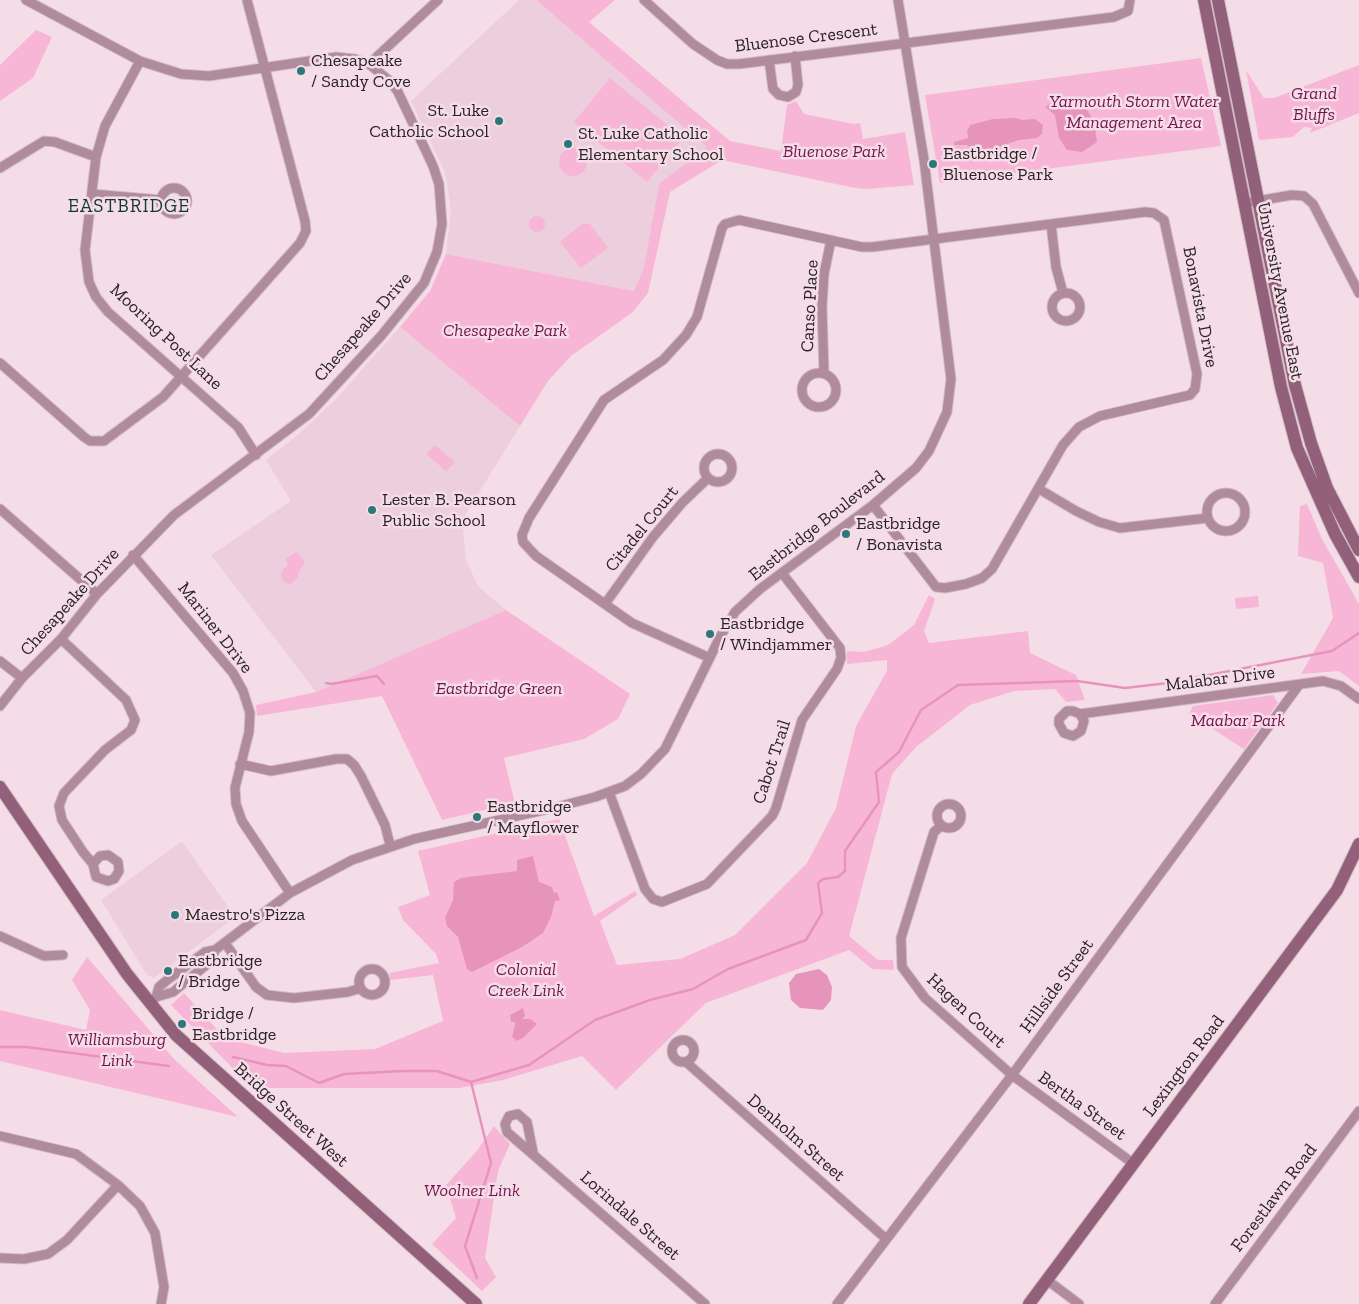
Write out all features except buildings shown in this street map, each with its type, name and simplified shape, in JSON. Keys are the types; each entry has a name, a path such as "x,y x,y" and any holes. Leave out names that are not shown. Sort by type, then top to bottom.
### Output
{"main road":[{"name":"University Avenue East","path":"1204,0 1281,387 1297,448 1335,534 1359,577"},
{"name":"University Avenue East","path":"1218,0 1295,385 1310,443 1327,488 1359,550"},
{"name":"Bridge Street West","path":"0,786 127,974 153,1000 176,1035 476,1304"},
{"name":"Lexington Road","path":"1029,1304 1337,890 1359,844"}],"street":[{"name":"Chesapeake Drive","path":"0,706 22,678 61,639 97,594 174,515 309,414 381,336 416,294 437,252 442,224 441,202 433,166 398,92 391,82 369,64 336,58 209,76 181,74 140,61 26,0"},
{"path":"0,363 84,437 98,442 110,437 150,407 182,376 300,243 306,231 305,221 247,0"},
{"path":"369,64 438,0"},
{"name":"Bluenose Crescent","path":"644,0 693,44 717,60 727,64 1114,17 1128,11 1130,0"},
{"name":"Eastbridge Boulevard","path":"153,1000 173,992 211,961 215,950 224,942 290,893 352,860 390,846 553,808 625,786 641,774 665,749 735,612 782,573 873,505 916,468 925,456 940,430 947,412 951,379 934,240 898,0"},
{"path":"769,60 773,89 779,95 788,96 796,92 798,85 795,56"},
{"name":"Mooring Post Lane","path":"140,61 105,126 96,156 85,250 86,266 96,297 108,312 238,427 256,454"},
{"path":"0,168 44,141 55,142 96,156"},
{"path":"92,194 161,200"},
{"path":"1245,203 1292,195 1304,196 1312,204 1359,293"},
{"name":"Bonavista Drive","path":"605,604 536,556 523,542 522,535 529,518 604,400 663,360 686,335 698,317 722,228 725,224 739,220 872,247 1145,212 1154,213 1164,220 1198,382 1190,395 1111,412 1089,420 1071,435 992,570 982,578 966,584 945,588 936,586 873,505"},
{"path":"1051,224 1056,267 1063,293"},
{"name":"Canso Place","path":"824,373 822,334 823,282 831,240"},
{"name":"Citadel Court","path":"605,604 653,537 708,478"},
{"path":"1039,489 1084,515 1109,526 1120,528 1208,518"},
{"path":"1222,494 1233,495 1239,498 1245,508 1243,522 1235,529 1220,530 1208,518 1209,505 1222,494"},
{"path":"0,509 97,594"},
{"name":"Mariner Drive","path":"133,555 233,673 243,691 250,717 249,732 240,764 235,796 236,804 242,821 290,893"},
{"name":"Cabot Trail","path":"609,792 645,889 653,899 662,902 706,884 772,816 802,720 837,669 841,658 840,648 782,573"},
{"path":"605,604 632,623 710,658"},
{"path":"61,639 126,700 135,720 131,730 105,750 64,793 59,806 62,820 93,864"},
{"path":"0,661 22,678"},
{"name":"Malabar Drive","path":"1080,714 1324,681 1341,686 1359,699"},
{"name":"Hillside Street","path":"837,1304 885,1238 1012,1075 1299,685"},
{"path":"240,764 270,771 336,758 347,760 361,776 385,825 390,846"},
{"name":"Hagen Court","path":"941,826 934,832 901,938 902,967 924,998 1012,1075"},
{"path":"0,936 44,956 63,955"},
{"path":"224,942 256,987 267,995 294,998 348,992 361,988"},
{"name":"Denholm Street","path":"686,1062 885,1238"},
{"name":"Bertha Street","path":"1012,1075 1134,1164"},
{"name":"Forestlawn Road","path":"1215,1304 1359,1111"},
{"path":"0,1136 76,1154 118,1185 140,1206 155,1233 164,1287 161,1304"},
{"name":"Lorindale Street","path":"533,1152 705,1304"},
{"path":"0,1258 24,1259 48,1254 67,1240 118,1185"},
{"path":"1046,1280 1079,1304"}],"shaded area":[{"name":"St. Luke Catholic Elementary School","path":"519,0 536,0 708,147 659,185 644,267 634,291 446,254 451,212 447,183 444,170 411,101"},
{"path":"1082,102 1094,121 1097,142 1082,152 1067,150 1059,138 1055,115 1045,107 1052,103"},
{"path":"1016,118 1022,120 1035,119 1043,125 1042,134 1037,138 1019,140 990,150 973,150 967,145 954,145 954,142 968,138 967,131 970,125 993,119"},
{"name":"Lester B. Pearson Public School","path":"400,327 520,426 462,520 466,560 478,586 506,610 316,692 211,555 291,501 266,460 300,433 336,399"},
{"path":"182,841 235,917 154,978 147,975 101,900"},
{"path":"533,856 539,882 552,887 554,893 557,892 560,900 555,901 551,917 543,933 522,947 472,972 467,969 458,937 447,926 445,918 453,900 454,882 461,878 517,871 517,860"},
{"path":"819,969 827,975 832,987 831,1000 823,1010 800,1008 791,1000 789,983 796,974"},
{"path":"523,1008 525,1016 522,1019 530,1019 537,1024 517,1041 512,1037 515,1022 511,1022 510,1015"}],"green space":[{"path":"536,0 615,0 589,22 730,141 781,151 787,105 796,101 804,114 854,124 860,123 863,139 905,132 914,185 867,189 855,188 722,160 670,192 648,293 633,312 571,356 548,381 520,426 400,327 430,291 446,254 634,291 644,267 659,184 707,147"},
{"path":"36,30 52,37 33,78 0,101 0,65"},
{"name":"Yarmouth Storm Water Management Area","path":"1201,58 1221,146 940,183 925,95"},
{"name":"Grand Bluffs","path":"1359,65 1359,113 1310,133 1312,128 1304,127 1293,137 1259,140 1246,70 1264,98 1274,98"},
{"path":"610,78 683,138 647,182 574,122"},
{"path":"573,148 583,152 587,162 583,172 573,176 563,172 559,162 563,152"},
{"path":"534,216 540,216 545,221 543,230 534,232 529,227 529,221"},
{"path":"582,224 590,224 608,248 581,268 560,242"},
{"path":"435,445 455,462 446,471 426,454"},
{"path":"1307,504 1322,539 1359,604 1359,686 1339,671 1301,674 1333,618 1323,563 1298,556 1300,506"},
{"path":"296,552 305,562 298,573 298,577 290,585 282,580 281,575 283,569 288,565 286,559"},
{"name":"Colonial Creek Link","path":"929,595 935,599 924,631 929,643 1028,631 1030,653 1076,675 1085,700 1066,702 1055,689 1014,691 970,705 916,747 892,774 849,936 878,960 893,960 894,970 872,969 849,950 706,1003 616,1090 582,1056 503,1080 460,1088 252,1088 171,1005 184,993 225,1038 284,1053 375,1049 443,1021 433,975 390,980 390,973 439,963 436,954 403,920 398,907 430,895 418,851 559,819 594,916 635,891 637,895 600,921 617,965 680,959 735,935 807,863 836,808 856,726 887,671 887,660 847,664 847,651 864,652 888,645 914,625"},
{"path":"1258,596 1259,607 1236,609 1235,598"},
{"name":"Eastbridge Green","path":"506,610 630,694 618,719 584,739 504,758 515,803 442,820 382,696 257,716 256,705 316,692"},
{"name":"Maabar Park","path":"1273,695 1278,703 1244,749 1189,714 1193,706"},
{"name":"Williamsburg Link","path":"87,957 174,1059 238,1117 0,1061 0,1010 86,1030 90,1010 72,980"},
{"name":"Woolner Link","path":"494,1126 510,1144 498,1171 485,1258 496,1277 482,1291 432,1244 456,1218 446,1185 476,1152"}],"waterway":[{"path":"233,1057 267,1065 286,1066 319,1083 344,1074 403,1071 437,1071 471,1082 529,1065 595,1020 650,1000 693,989 728,969 806,940 822,913 818,883 823,879 838,877 845,871 845,851 879,802 876,772 899,752 921,710 958,685 1077,681 1125,688 1168,683 1332,651 1359,633"},
{"path":"326,683 331,684 377,676 384,684"},
{"path":"0,1047 27,1047 169,1066"},
{"path":"471,1082 491,1163 465,1246 477,1278"}],"place":[{"name":"Chesapeake / Sandy Cove","path":"301,71"},
{"name":"St. Luke Catholic School","path":"499,121"},
{"name":"St. Luke Catholic Elementary School","path":"568,144"},
{"name":"Eastbridge / Bluenose Park","path":"933,164"},
{"name":"Lester B. Pearson Public School","path":"372,510"},
{"name":"Eastbridge / Bonavista","path":"846,534"},
{"name":"Eastbridge / Windjammer","path":"710,634"},
{"name":"Eastbridge / Mayflower","path":"477,817"},
{"name":"Maestro's Pizza","path":"175,915"},
{"name":"Eastbridge / Bridge","path":"168,971"},
{"name":"Bridge / Eastbridge","path":"182,1024"}],"district":[{"name":"EASTBRIDGE","path":"129,207"}],"park label":[{"name":"Bluenose Park","path":"834,152"},
{"name":"Chesapeake Park","path":"505,331"}]}
